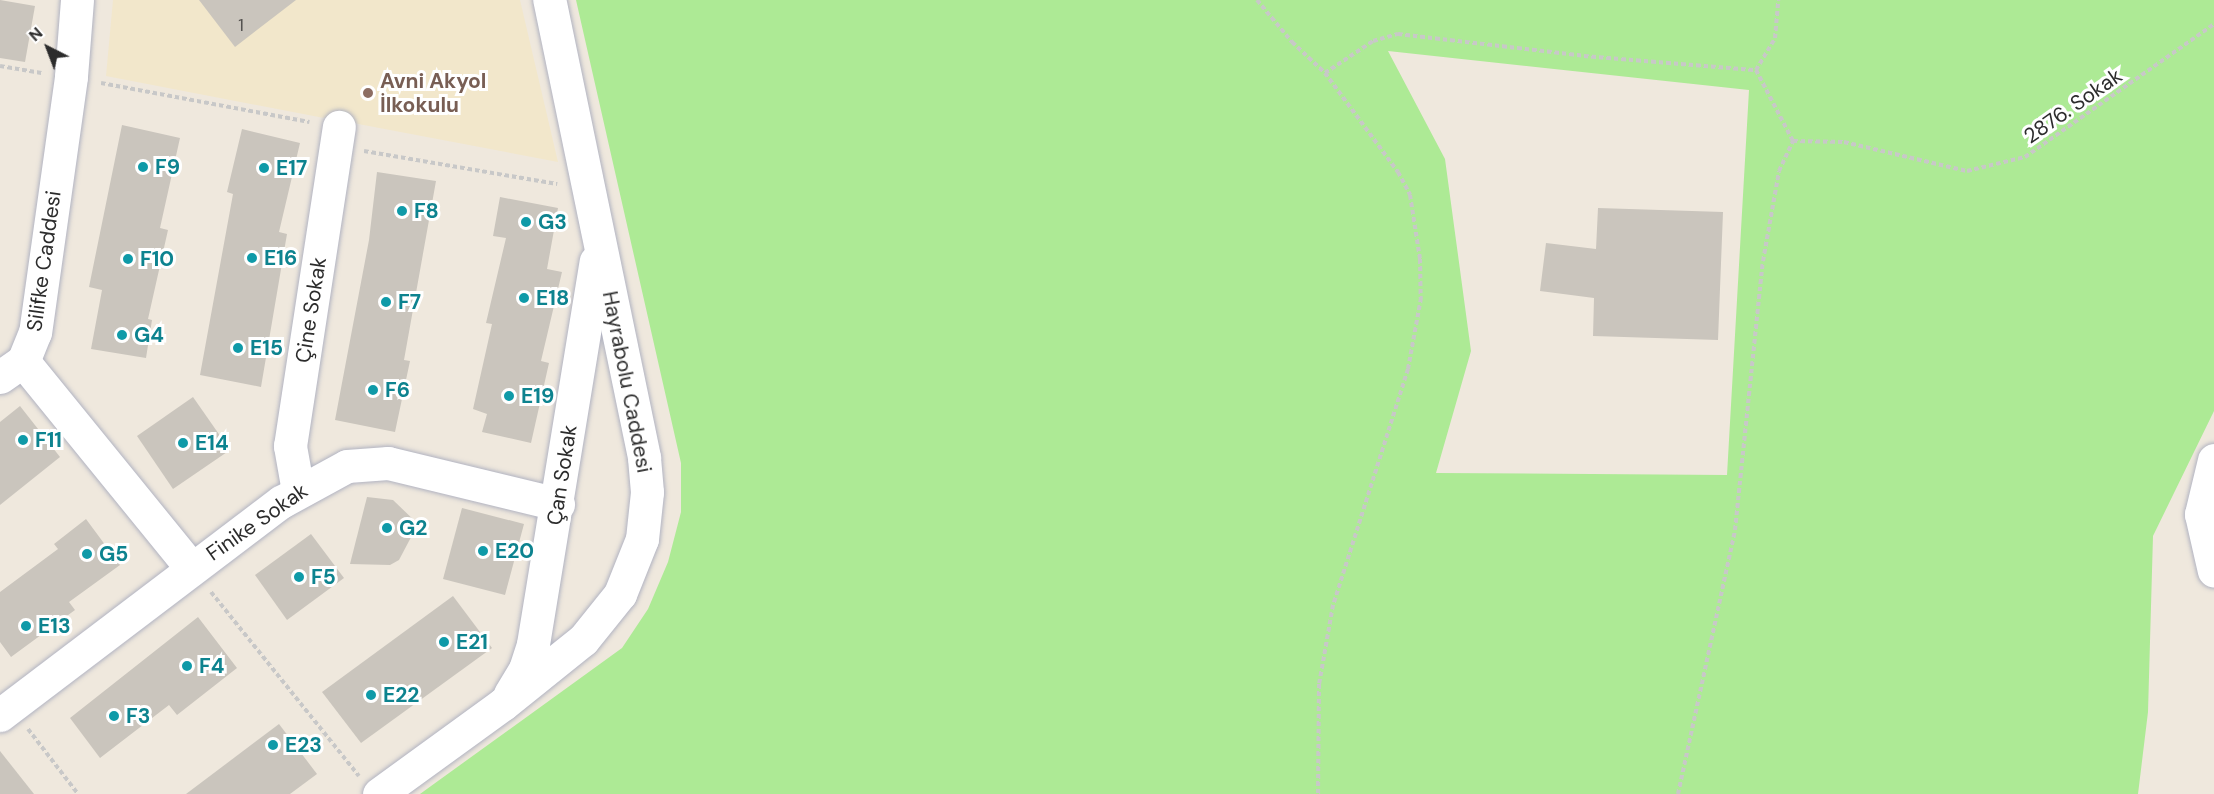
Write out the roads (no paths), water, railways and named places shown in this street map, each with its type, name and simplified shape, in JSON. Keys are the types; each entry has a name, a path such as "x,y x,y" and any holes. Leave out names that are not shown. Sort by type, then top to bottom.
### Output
{"street":[{"name":"Silifke Caddesi","path":"77,0 70,77 35,332 11,369 191,568"},
{"name":"Hayrabolu Caddesi","path":"373,789 503,704 597,625 628,579 642,539 647,492 644,457 549,0"},
{"name":"Çine Sokak","path":"298,491 290,447 338,137"},
{"name":"Çan Sokak","path":"503,704 529,657 558,504 598,238"},
{"path":"2214,460 2201,514 2214,571"},
{"name":"Finike Sokak","path":"5,711 191,568 298,491 341,468 377,462 558,504"}],"place":[{"name":"Avni Akyol İlkokulu","path":"368,93"},
{"name":"F9","path":"143,167"},
{"name":"E17","path":"264,168"},
{"name":"F8","path":"402,211"},
{"name":"G3","path":"526,222"},
{"name":"E16","path":"252,258"},
{"name":"F10","path":"128,259"},
{"name":"E18","path":"524,298"},
{"name":"F7","path":"386,302"},
{"name":"G4","path":"122,335"},
{"name":"E15","path":"238,348"},
{"name":"F6","path":"373,390"},
{"name":"E19","path":"509,396"},
{"name":"F11","path":"23,440"},
{"name":"E14","path":"183,443"},
{"name":"G2","path":"387,528"},
{"name":"E20","path":"483,551"},
{"name":"G5","path":"87,554"},
{"name":"F5","path":"299,577"},
{"name":"E13","path":"26,626"},
{"name":"E21","path":"444,642"},
{"name":"F4","path":"187,666"},
{"name":"E22","path":"371,695"},
{"name":"F3","path":"114,716"},
{"name":"E23","path":"273,745"}]}
